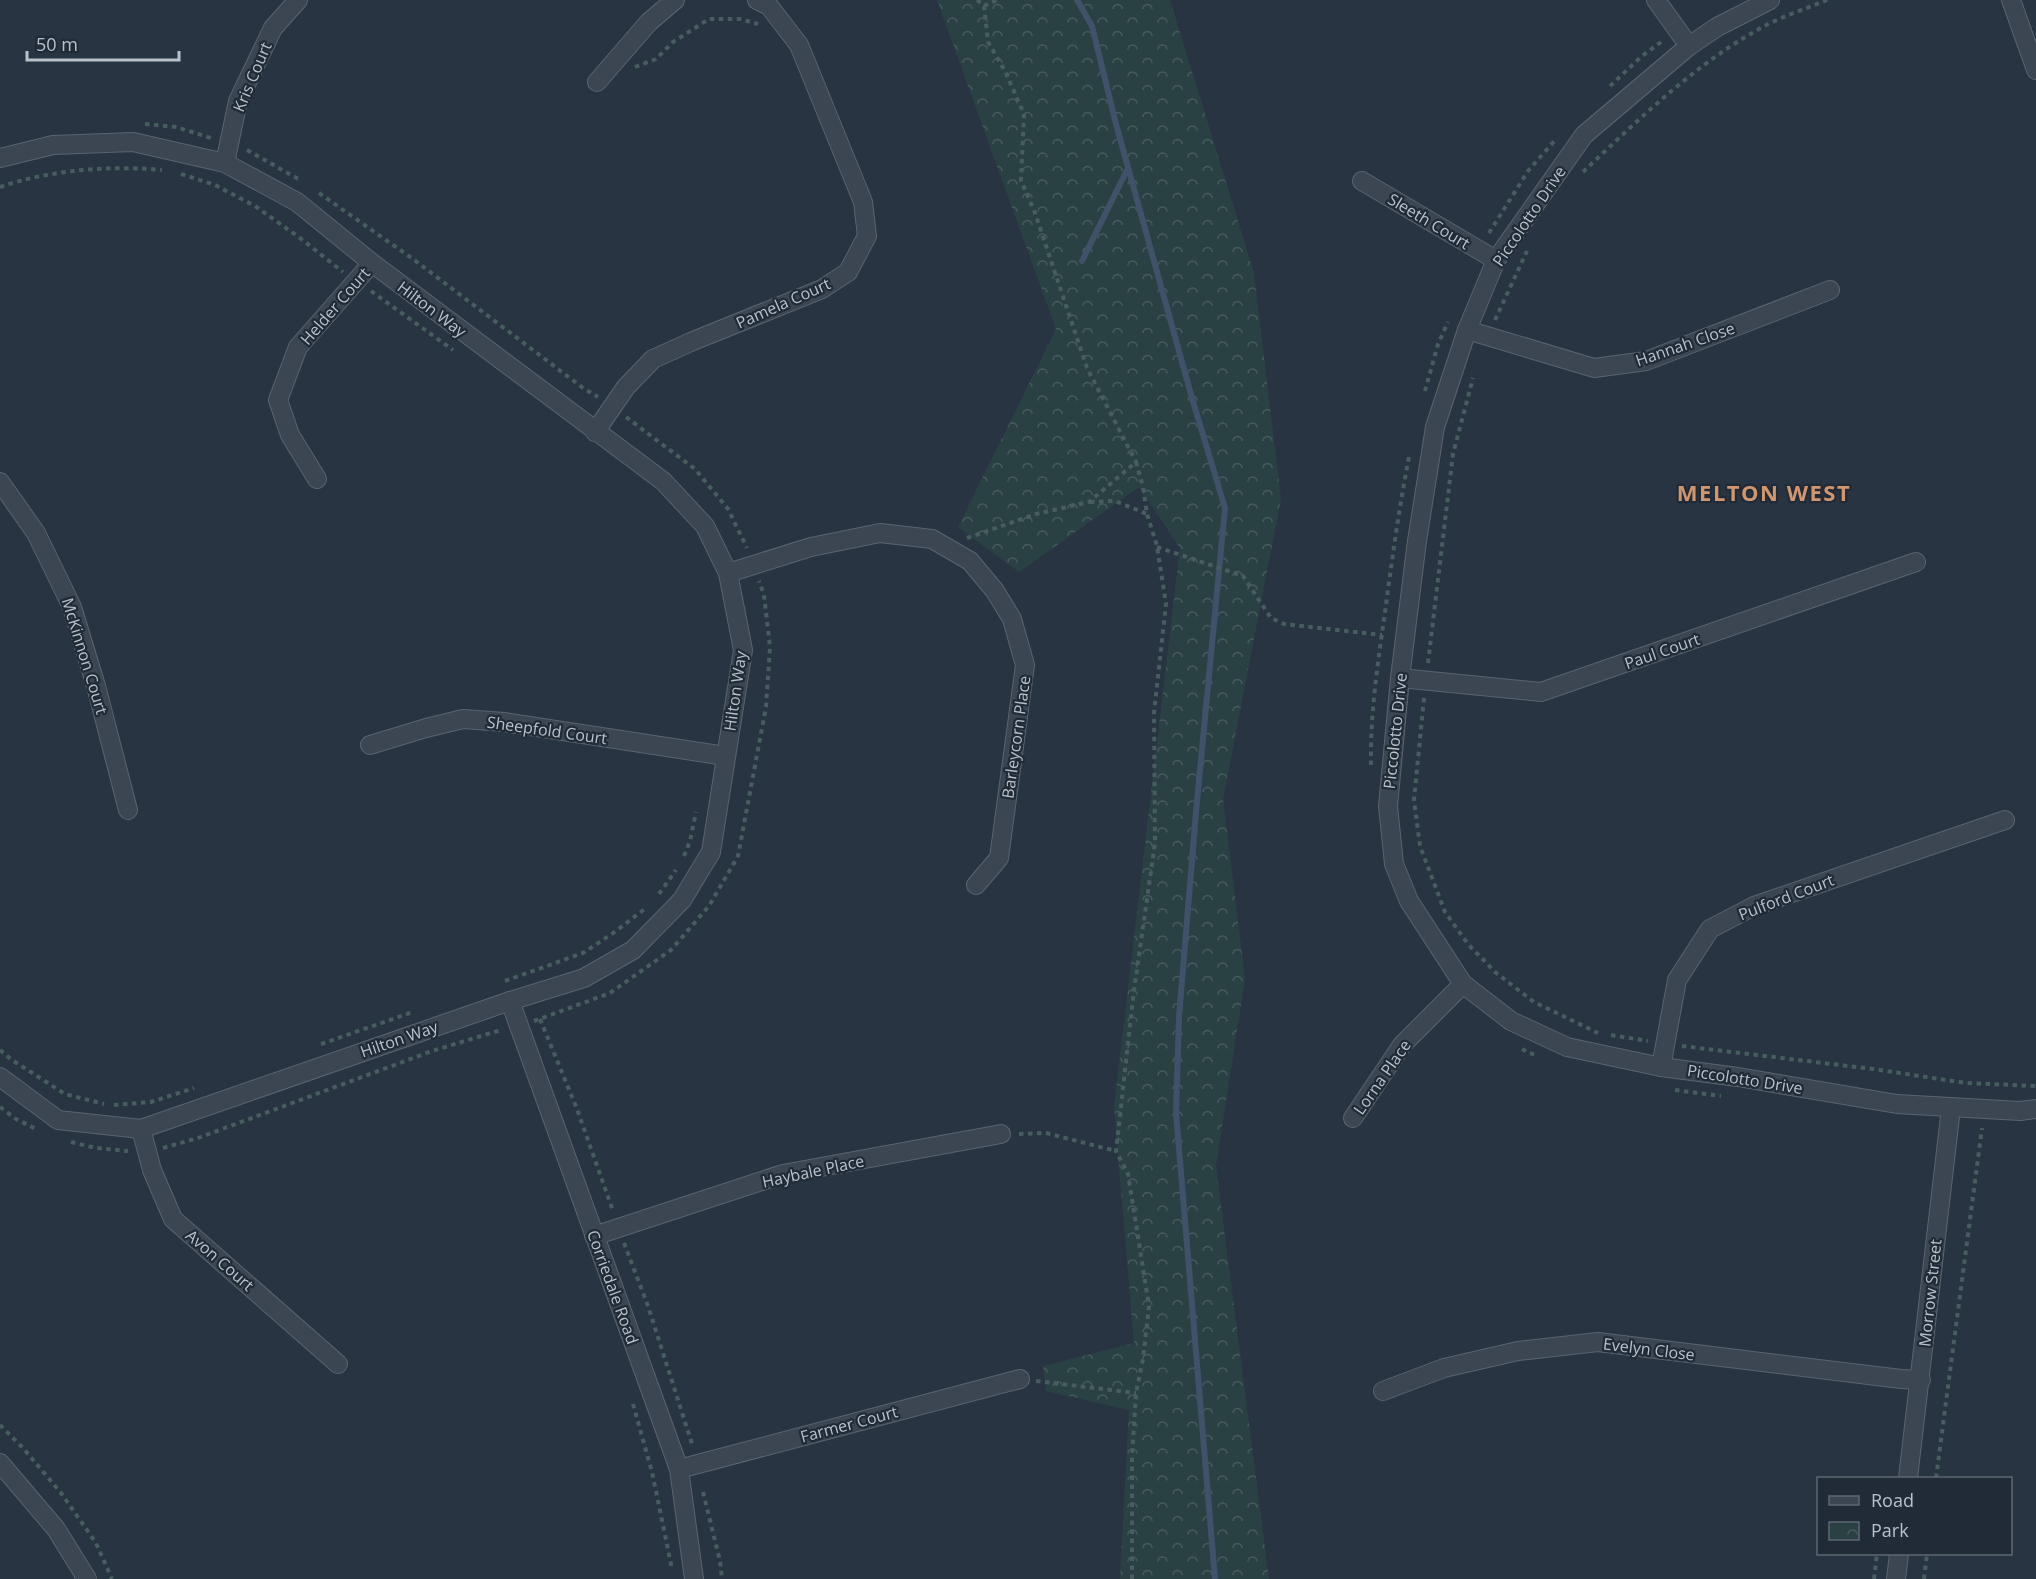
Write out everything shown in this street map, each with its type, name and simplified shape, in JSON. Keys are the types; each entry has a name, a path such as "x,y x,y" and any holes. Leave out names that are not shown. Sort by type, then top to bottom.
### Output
{"street":[{"name":"Kris Court","path":"225,163 238,101 273,28 298,0"},
{"path":"597,82 649,22 675,0"},
{"name":"Pamela Court","path":"595,432 626,387 653,359 822,289 848,272 867,236 863,202 799,45 769,6 757,0"},
{"path":"1656,0 1689,46"},
{"name":"Piccolotto Drive","path":"1770,0 1718,27 1689,46 1584,135 1496,260 1467,330 1434,428 1400,678 1388,806 1394,864 1409,901 1463,984 1511,1021 1567,1047 1661,1067 1738,1077 1897,1104 2020,1111 2036,1108"},
{"path":"2012,0 2036,70"},
{"name":"Hilton Way","path":"0,158 53,145 133,142 225,163 297,202 372,263 663,481 705,526 728,573 743,650 711,852 682,900 633,950 584,978 510,1001 141,1129 58,1120 0,1077"},
{"name":"Sleeth Court","path":"1362,181 1496,260"},
{"name":"Helder Court","path":"317,479 290,435 278,400 298,347 372,263"},
{"name":"Hannah Close","path":"1467,330 1594,368 1646,361 1830,290"},
{"name":"McKinnon Court","path":"0,482 36,533 72,607 96,686 128,810"},
{"name":"Barleycorn Place","path":"728,573 811,547 880,532 932,539 970,561 995,591 1012,619 1025,665 999,858 976,885"},
{"name":"Paul Court","path":"1400,678 1541,693 1916,562"},
{"name":"Sheepfold Court","path":"370,745 463,719 504,722 725,756"},
{"name":"Pulford Court","path":"1661,1067 1677,980 1710,929 1754,906 2005,820"},
{"name":"Lorna Place","path":"1353,1118 1402,1046 1463,984"},
{"name":"Corriedale Road","path":"510,1001 679,1469 694,1579"},
{"name":"Morrow Street","path":"1908,1477 1951,1108"},
{"name":"Avon Court","path":"141,1129 152,1170 173,1219 338,1364"},
{"name":"Haybale Place","path":"594,1236 783,1174 1001,1134"},
{"name":"Evelyn Close","path":"1383,1391 1444,1368 1518,1351 1598,1342 1901,1380 1921,1380"},
{"name":"Farmer Court","path":"679,1469 1020,1379"},
{"path":"0,1463 56,1529 87,1579"},
{"path":"1896,1579 1899,1555"}],"path":[{"path":"977,0 984,6 988,42 1005,71 1024,114 1021,180 1039,224 1088,368 1136,462 1147,514 1157,546 1166,604 1155,713 1155,843 1134,990 1116,1151 1128,1174 1149,1306 1143,1359 1136,1393 1132,1457 1132,1579"},
{"path":"984,6 997,0"},
{"path":"1576,178 1650,109 1697,70 1760,29 1827,0"},
{"path":"627,70 656,59 673,42 709,19 740,19 766,27"},
{"path":"143,123 177,127 253,152 307,184"},
{"path":"0,187 21,181 103,168 170,171 215,185 255,206 300,238 331,264 459,355"},
{"path":"63,1140 96,1148 133,1151 166,1148 432,1051 540,1019 610,993 671,950 709,906 738,856 766,707 770,647 764,595 728,508 695,469 413,260 315,191"},
{"path":"1488,337 1530,244"},
{"path":"1473,378 1453,454 1414,800 1420,846 1445,912 1468,944 1495,972 1534,1002 1598,1033 1966,1083 2036,1086"},
{"path":"1089,502 1136,462"},
{"path":"945,546 1036,514 1089,502 1115,501 1147,514"},
{"path":"1157,546 1243,576 1271,618 1284,624 1382,635"},
{"path":"684,859 696,810"},
{"path":"655,901 678,867"},
{"path":"501,982 582,953 647,907"},
{"path":"320,1045 416,1011"},
{"path":"540,1019 577,1109 648,1306 690,1433 720,1561 722,1579"},
{"path":"0,1050 65,1094 109,1106 151,1102 203,1085"},
{"path":"0,1107 16,1119 42,1132"},
{"path":"1936,1477 1982,1128"},
{"path":"1001,1134 1046,1133 1116,1151"},
{"path":"1020,1379 1136,1393"},
{"path":"631,1394 652,1472 673,1579"},
{"path":"0,1425 61,1493 96,1543 112,1579"},
{"path":"1874,1579 1877,1555"},
{"path":"1924,1579 1927,1555"}],"green space":[{"path":"937,0 1170,0 1254,273 1281,499 1223,799 1245,979 1216,1166 1269,1579 1120,1579 1129,1410 1046,1391 1043,1366 1134,1343 1114,1107 1180,548 1139,487 1019,572 958,527 1056,329"}],"waterway":[{"path":"1077,0 1092,26 1116,124 1225,508 1179,1017 1176,1113 1215,1579"},
{"path":"1082,261 1128,168"}],"district":[{"name":"MELTON WEST","path":"1764,492"}]}
